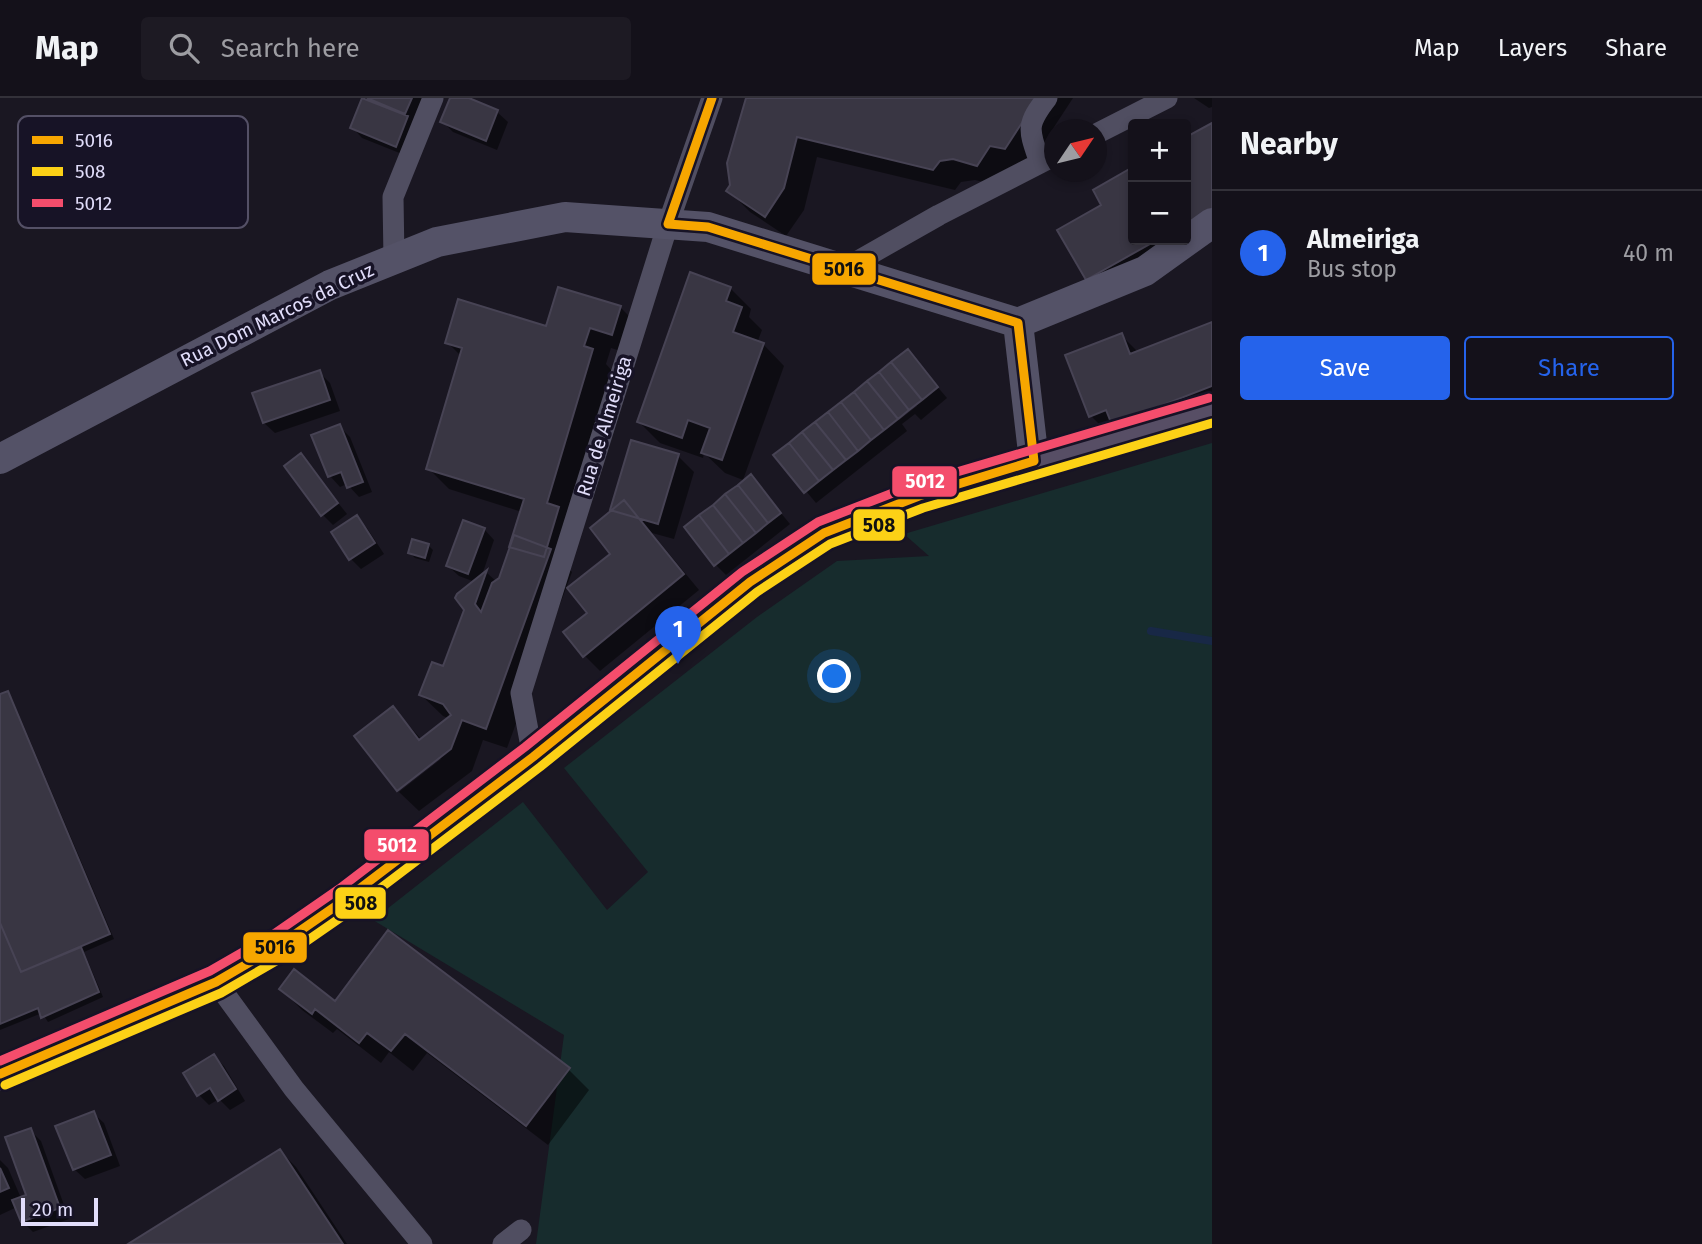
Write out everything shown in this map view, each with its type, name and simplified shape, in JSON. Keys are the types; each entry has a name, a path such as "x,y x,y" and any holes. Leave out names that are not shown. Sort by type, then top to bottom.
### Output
{"main road":[{"path":"0,1074 216,982 281,944 346,899 533,757 750,582 824,533 919,496 1212,410"}],"street":[{"path":"394,259 393,197 433,98"},
{"name":"Rua de Almeiriga","path":"533,757 521,693 668,224 712,98"},
{"path":"1044,154 1030,130 1033,116 1047,98"},
{"path":"1107,129 1167,98"},
{"path":"844,269 939,215 1044,161"},
{"name":"Rua Dom Marcos da Cruz","path":"0,459 330,285 437,242 565,217 708,227 1018,323"},
{"path":"1034,461 1018,323 1145,271 1212,223"},
{"path":"216,982 294,1089 422,1244"},
{"path":"503,1244 522,1230"}],"green space":[{"path":"1212,443 1212,1244 536,1244 564,1035 373,920 523,802 607,910 648,872 564,768 757,617 837,561 929,556 904,534"}],"building":[{"path":"362,98 408,116 396,147 350,128"},
{"path":"367,98 412,98 405,114"},
{"path":"450,98 469,98 498,110 486,141 440,122"},
{"path":"746,98 1038,98 1005,149 990,146 977,166 953,159 940,161 933,170 797,137 784,188 765,217 726,191 730,185 727,163"},
{"path":"1212,123 1212,209 1191,221 1191,182 1191,134"},
{"path":"1128,170 1128,245 1148,245 1086,280 1057,230 1101,205 1093,190"},
{"path":"690,272 731,287 726,301 742,307 733,332 764,343 722,460 701,453 710,428 688,420 682,438 637,422"},
{"path":"558,287 621,306 612,335 590,328 584,346 593,349 547,503 559,507 544,557 509,547 524,499 426,469 462,348 445,343 458,299 546,326"},
{"path":"1212,322 1212,386 1112,425 1106,410 1089,417 1065,355 1122,333 1130,354"},
{"path":"908,349 938,387 922,400 891,362"},
{"path":"891,362 922,400 909,410 879,372"},
{"path":"320,370 330,400 263,423 252,393"},
{"path":"879,372 909,410 898,419 867,381"},
{"path":"867,381 898,419 884,430 854,392"},
{"path":"854,392 884,430 871,440 841,402"},
{"path":"841,402 871,440 858,451 828,412"},
{"path":"828,412 858,451 846,460 815,422"},
{"path":"815,422 846,460 833,470 802,432"},
{"path":"340,424 363,482 347,488 341,472 328,477 311,435"},
{"path":"802,432 833,470 819,481 789,443"},
{"path":"631,440 679,454 658,524 610,510"},
{"path":"789,443 819,481 804,493 773,455"},
{"path":"301,453 338,503 321,516 284,466"},
{"path":"751,474 781,513 768,523 738,485"},
{"path":"738,485 768,523 756,533 725,494"},
{"path":"725,494 756,533 743,543 713,505"},
{"path":"624,500 684,574 583,657 563,632 587,613 567,588 610,554 590,528"},
{"path":"713,505 743,543 729,554 699,515"},
{"path":"357,515 375,543 349,560 331,532"},
{"path":"699,515 729,554 714,566 684,527"},
{"path":"463,520 485,528 468,574 446,566"},
{"path":"514,535 551,549 486,729 462,720 451,749 397,791 354,736 393,706 419,740 451,715 443,704 419,695 432,662 443,666 464,610 455,598 457,594 487,570 475,604 481,612 492,583 499,578"},
{"path":"412,539 429,544 425,558 408,553"},
{"path":"8,691 110,934 21,972 0,923 0,694"},
{"path":"0,923 21,972 81,947 99,992 41,1018 38,1008 0,1024"},
{"path":"388,930 570,1068 526,1126 405,1034 391,1051 367,1033 359,1043 315,1009 312,1014 279,989 294,969 335,1001"},
{"path":"214,1054 236,1089 218,1101 210,1088 197,1096 183,1073"},
{"path":"94,1111 111,1155 73,1170 55,1126"},
{"path":"31,1128 60,1208 21,1222 12,1200 26,1195 5,1137"},
{"path":"280,1149 343,1244 128,1244"},
{"path":"0,1168 9,1188 0,1192"}],"waterway":[{"path":"1151,631 1212,641"}],"transit line":[{"name":"5016","path":"668,224 712,98"},
{"name":"5016","path":"668,224 708,227 1018,323"},
{"name":"5016","path":"1018,323 1034,461"},
{"name":"5012","path":"0,1061 210,971 274,934 339,889 525,747 742,572 818,522 916,484 1209,398"},
{"name":"508","path":"5,1085 221,993 288,954 353,909 540,767 757,592 830,544 923,508 1212,423"},
{"name":"5016","path":"0,1074 216,982 281,944 346,899 533,757 750,582 824,533 919,496 1034,461"}],"place":[{"name":"Almeiriga","path":"678,664"}]}
